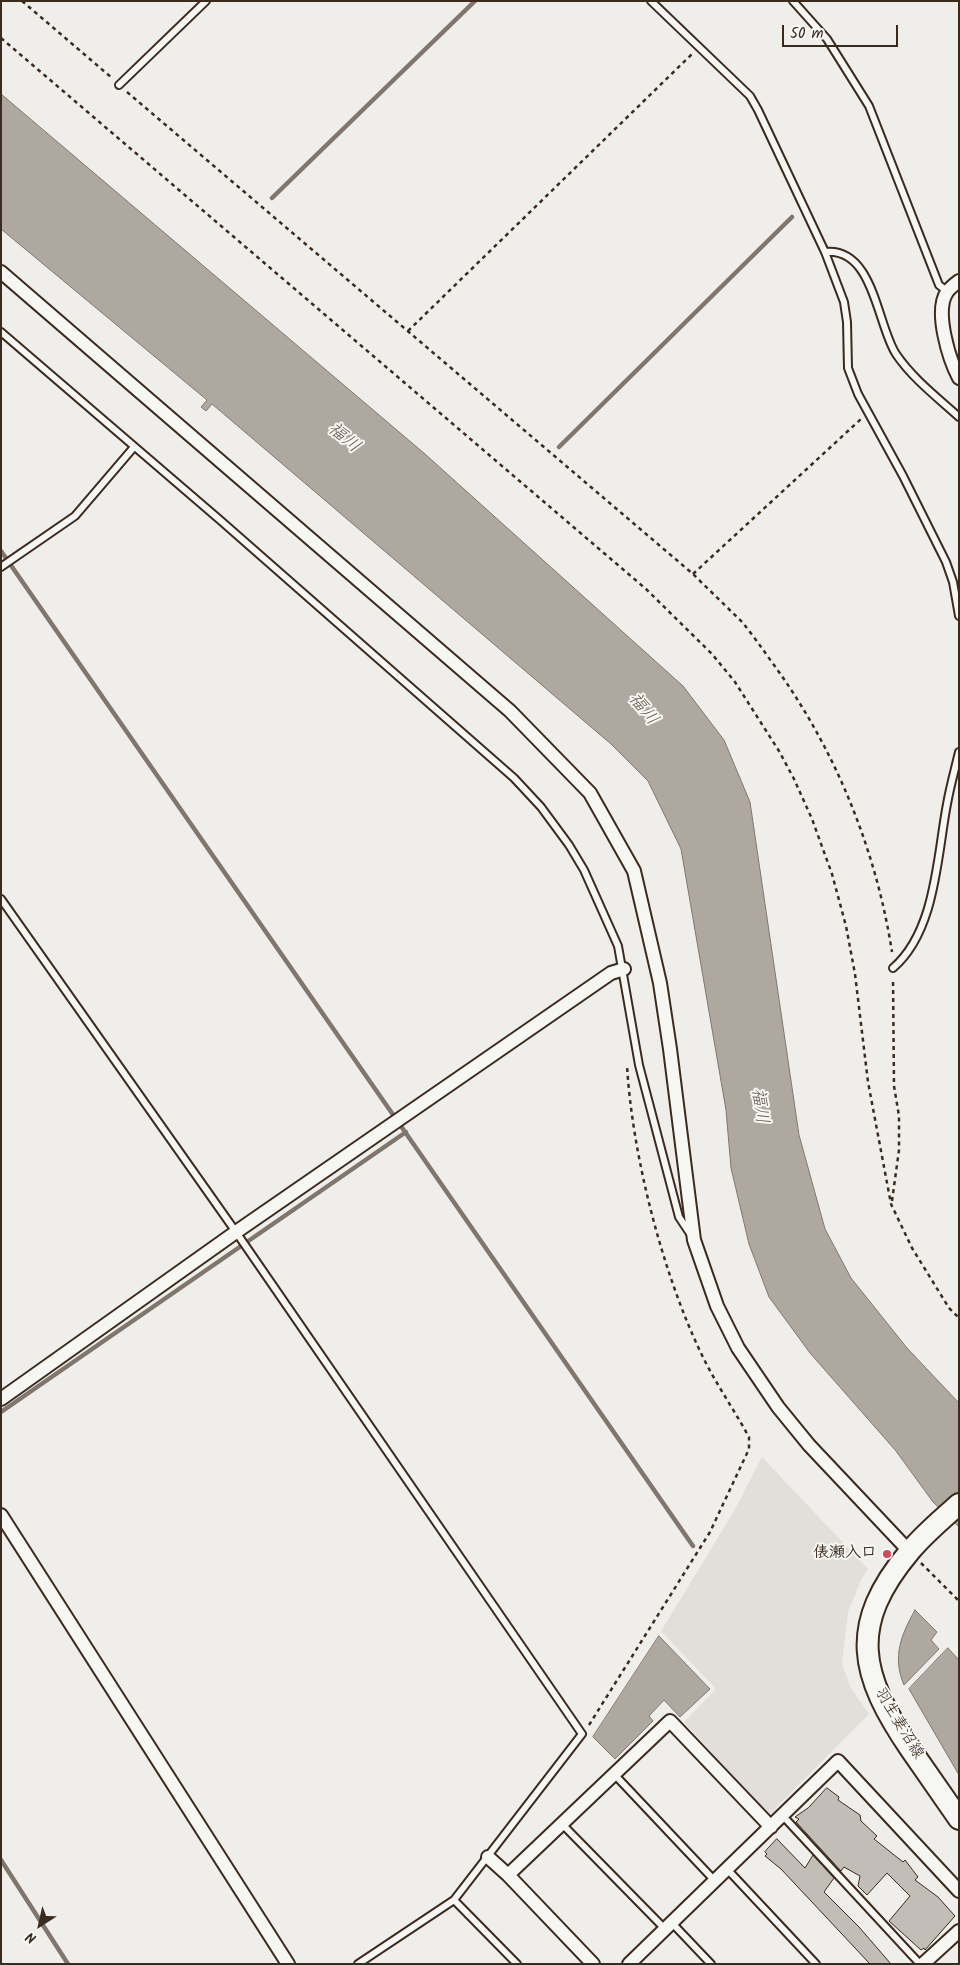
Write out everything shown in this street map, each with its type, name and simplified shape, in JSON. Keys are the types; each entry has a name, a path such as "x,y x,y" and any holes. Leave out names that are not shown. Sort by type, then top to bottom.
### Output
{"main road":[{"name":"羽生妻沼線","path":"959,1504 913,1547 885,1586 872,1619 868,1649 869,1668 875,1688 890,1716 959,1818"}],"street":[{"path":"1,272 510,711 590,794 634,871 660,984 694,1240 717,1306 758,1381 810,1445 913,1547"},
{"path":"959,281 947,291 944,301 943,337 959,378"},
{"path":"1,1399 236,1232 611,973 624,969"},
{"path":"1,1515 288,1964"},
{"path":"508,1875 670,1721 771,1827"},
{"path":"629,1964 838,1761 959,1891"},
{"path":"488,1858 508,1875 593,1964"},
{"path":"922,1964 959,1931"}],"lane":[{"path":"120,85 206,1"},
{"path":"652,1 750,96 825,252 844,302 847,322 848,368 868,412 903,476 946,562 953,582 959,616"},
{"path":"793,1 826,39 869,106 939,285 947,291"},
{"path":"825,252 842,253 848,256 859,268 872,291 898,356 959,417"},
{"path":"1,332 514,778 541,807 570,845 584,870 618,946 624,969 639,1065 663,1160 679,1217 694,1240"},
{"path":"1,567 75,516 134,447"},
{"path":"893,968 905,957 918,935 927,910 936,875 947,803 959,752"},
{"path":"1,899 236,1232 582,1734 454,1900 358,1964"},
{"path":"614,1774 715,1881"},
{"path":"782,1816 922,1964"},
{"path":"562,1824 668,1926 711,1964"},
{"path":"727,1870 816,1964"},
{"path":"454,1900 517,1964"}],"path":[{"path":"22,1 693,574 742,623 789,686 820,736 843,784 870,854 885,906 893,968 894,1086 899,1116 899,1133 891,1204"},
{"path":"1,38 646,589 712,654 734,682 762,723 794,779 832,874 856,974 868,1082 891,1204 912,1248 949,1308 959,1318"},
{"path":"408,331 699,47"},
{"path":"693,574 868,412"},
{"path":"582,1734 602,1708 710,1532 748,1449 749,1437 700,1353 670,1276 650,1200 629,1102 628,1056"},
{"path":"924,1567 959,1602"}],"shaded area":[{"path":"762,1457 868,1569 861,1580 848,1612 842,1664 851,1688 869,1714 769,1815 684,1722 716,1689 661,1631 733,1513"}],"water":[{"name":"福川","path":"1,94 425,454 683,686 724,740 750,802 799,1135 825,1229 851,1278 907,1348 959,1403 959,1527 933,1502 896,1451 810,1353 769,1297 749,1244 731,1168 726,1110 681,849 648,781 611,744 212,404 206,411 201,407 207,400 1,229"},
{"path":"915,1610 937,1632 931,1640 939,1649 904,1685 900,1675 900,1646 902,1637"},
{"path":"659,1636 710,1689 680,1717 664,1700 649,1716 653,1721 615,1759 593,1737"},
{"path":"948,1648 959,1660 959,1775 909,1689"}],"building":[{"path":"827,1788 839,1797 838,1800 860,1815 861,1821 877,1836 874,1839 903,1862 905,1860 918,1877 915,1880 938,1897 955,1916 925,1950 924,1948 921,1950 889,1921 910,1896 887,1873 867,1895 858,1886 860,1876 844,1867 841,1871 796,1822 799,1819 795,1817 808,1808"},
{"path":"777,1839 805,1868 813,1855 834,1878 824,1892 859,1927 891,1964 870,1964 781,1869 765,1856 767,1854 765,1852"}],"waterway":[{"path":"272,198 475,1"},
{"path":"559,447 792,217"},
{"path":"1,551 693,1546"},
{"path":"1,1412 406,1132"},
{"path":"1,1860 68,1964"}],"place":[{"name":"俵瀬入口","path":"887,1554"}]}
